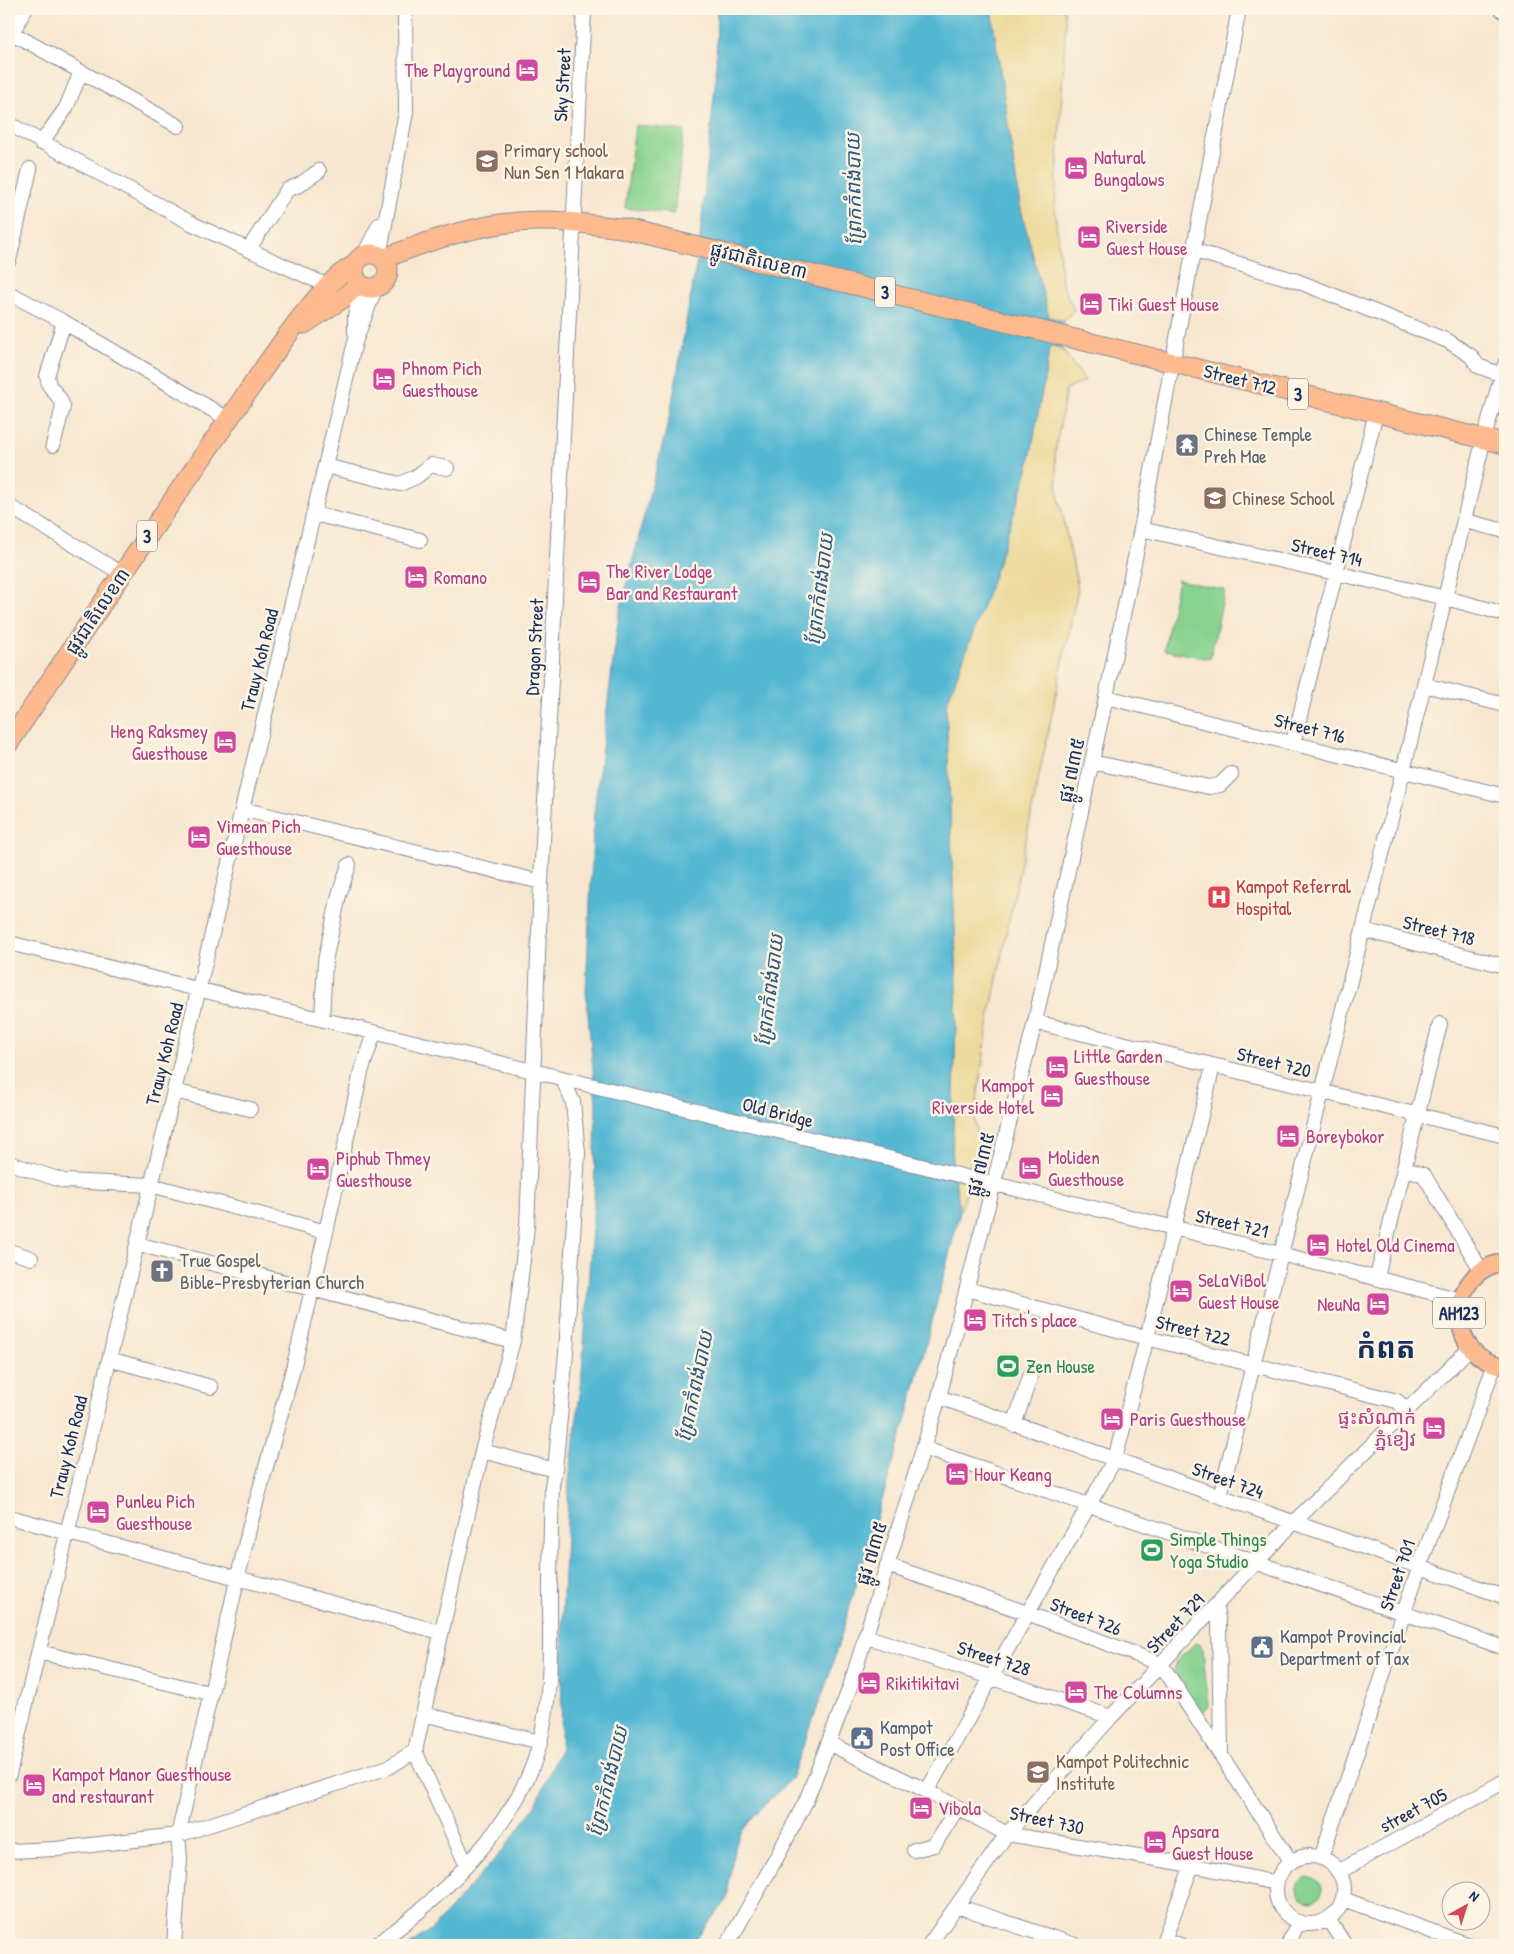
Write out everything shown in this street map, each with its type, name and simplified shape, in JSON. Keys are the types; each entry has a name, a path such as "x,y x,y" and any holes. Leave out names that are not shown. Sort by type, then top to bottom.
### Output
{"highway":[{"name":"ផ្លូវជាតិលេខ៣","path":"9,743 121,573 228,419 328,286 348,268 374,262 423,243 509,223 544,221 574,223 621,228 679,240 1091,344"},
{"name":"ផ្លូវជាតិលេខ៣","path":"291,333 365,286 384,284 374,262"},
{"path":"365,286 355,278 374,262"},
{"name":"Street 712","path":"1091,344 1505,444"}],"main road":[{"name":"AH123","path":"1500,1365 1471,1347 1462,1330 1459,1312 1460,1300 1469,1282 1481,1270 1496,1263 1505,1262"}],"street":[{"path":"25,9 10,36 82,72 178,126"},
{"path":"374,262 406,112 405,9"},
{"name":"Sky Street","path":"574,223 584,9"},
{"name":"ផ្លូវ ៧៣៥","path":"727,1945 798,1817 850,1686 939,1397 1035,1022 1092,762 1141,529 1192,250 1239,9"},
{"path":"1501,9 1505,12"},
{"path":"41,143 66,108 82,72"},
{"path":"9,124 193,224 328,286"},
{"path":"9,260 30,169"},
{"path":"248,250 287,190 299,185 319,171"},
{"name":"Dragon Street","path":"415,1751 440,1632 482,1452 513,1341 527,1227 541,882 574,223"},
{"path":"1192,250 1255,267 1297,282 1448,341 1471,356 1478,366 1504,370 1484,438 1403,771 1320,1092 1282,1254 1220,1496"},
{"name":"Trauy Koh Road","path":"9,1774 314,514 355,342 355,317 365,286"},
{"path":"9,293 64,322 228,419"},
{"path":"53,445 63,408 60,399 49,385 47,376 64,322"},
{"path":"1293,743 1376,414"},
{"path":"325,466 400,484 416,477 431,465 447,468"},
{"path":"9,506 121,573"},
{"path":"314,514 420,540"},
{"path":"1465,521 1505,531"},
{"name":"Street 714","path":"1141,529 1446,598 1505,614"},
{"path":"1424,686 1505,705"},
{"name":"Street 716","path":"1106,697 1505,796"},
{"path":"1092,762 1209,788 1220,785 1231,774"},
{"path":"242,809 541,882"},
{"path":"322,1019 325,961 339,895 348,865"},
{"name":"Street 718","path":"1363,930 1505,966"},
{"name":"Old Bridge","path":"9,943 199,988 566,1081 995,1184"},
{"name":"Street 720","path":"1035,1022 1505,1136"},
{"path":"1377,1277 1440,1024"},
{"path":"174,1945 180,1859 178,1835 237,1579 312,1290 359,1080 374,1033"},
{"path":"928,1791 1026,1613 1115,1459 1147,1338 1213,1066"},
{"path":"376,1945 415,1917 491,1836 519,1798 541,1742 549,1688 551,1532 566,1352 578,1153 573,1102 566,1081"},
{"path":"174,1091 250,1109"},
{"path":"9,1163 64,1181 151,1185 326,1232"},
{"path":"1404,1168 1424,1175 1481,1270"},
{"name":"Street 721","path":"995,1184 1377,1277 1460,1300"},
{"path":"137,1244 513,1341"},
{"path":"9,1252 30,1258"},
{"name":"Street 722","path":"967,1289 1147,1338 1397,1401 1408,1411"},
{"name":"Street 729","path":"929,1945 1007,1834 1111,1717 1216,1608 1293,1523 1471,1347"},
{"path":"109,1359 211,1387"},
{"name":"Street 701","path":"1321,1858 1419,1568 1500,1365"},
{"path":"1014,1425 1032,1374"},
{"name":"Street 724","path":"939,1397 1505,1597"},
{"path":"923,1448 1505,1648"},
{"path":"482,1452 555,1470"},
{"path":"9,1517 440,1632"},
{"name":"Street 726","path":"887,1565 1026,1613 1161,1664"},
{"path":"1216,1608 1219,1624 1220,1752"},
{"name":"Street 728","path":"865,1636 1111,1717"},
{"path":"39,1652 210,1693"},
{"path":"1161,1664 1291,1862"},
{"path":"423,1714 541,1742"},
{"name":"Street 730","path":"828,1742 928,1791 1007,1834 1192,1865 1276,1884"},
{"path":"9,1852 56,1849 178,1835 389,1767 415,1751 466,1864"},
{"name":"street 705","path":"1338,1872 1505,1781"},
{"path":"914,1850 934,1845 958,1807"},
{"path":"1308,1856 1321,1858 1331,1863 1338,1872 1344,1886 1343,1899 1338,1909 1328,1919 1315,1924 1298,1922 1287,1915 1280,1906 1276,1897 1276,1884 1281,1872 1291,1862 1308,1856"},
{"path":"1180,1945 1163,1942 1192,1865"},
{"path":"1343,1899 1469,1945"},
{"path":"957,1906 1075,1945"},
{"path":"1328,1919 1345,1945"},
{"path":"1288,1945 1298,1922"}],"green space":[{"path":"635,125 684,131 674,214 625,208"},
{"path":"1178,580 1225,590 1210,659 1164,650"},
{"path":"1195,1643 1199,1644 1203,1649 1208,1706 1203,1712 1196,1708 1174,1672 1177,1660"},
{"path":"1310,1877 1318,1881 1322,1889 1318,1897 1310,1901 1302,1897 1298,1889 1302,1881"}],"sand":[{"path":"991,9 1064,9 1066,23 1055,209 1062,284 1074,310 1064,321 1049,317 1020,206"},
{"path":"1050,346 1062,349 1085,381 1066,389 1055,453 1058,494 1078,588 990,1013 974,1120 980,1152 960,1212 952,1161 957,985 946,705 991,584 1028,470"}],"water":[{"name":"ព្រែកកំពង់បាយ","path":"717,9 991,9 1020,206 1049,317 1064,321 1062,349 1050,347 1028,470 991,584 946,705 957,985 952,1161 960,1212 908,1414 827,1682 791,1779 753,1817 739,1835 733,1855 727,1899 691,1945 409,1945 432,1929 504,1849 536,1805 561,1747 563,1593 569,1481 581,1386 594,1202 596,1104 586,992 594,812 619,614 670,415 699,248 716,76"}],"place":[{"name":"The Playground","path":"527,70"},
{"name":"Primary school Nun Sen 1 Makara","path":"487,161"},
{"name":"Natural Bungalows","path":"1076,168"},
{"name":"Riverside Guest House","path":"1089,237"},
{"name":"Tiki Guest House","path":"1091,304"},
{"name":"Phnom Pich Guesthouse","path":"384,379"},
{"name":"Chinese Temple Preh Mae","path":"1187,445"},
{"name":"Chinese School","path":"1215,498"},
{"name":"Romano","path":"416,577"},
{"name":"The River Lodge Bar and Restaurant","path":"589,582"},
{"name":"Heng Raksmey Guesthouse","path":"225,742"},
{"name":"Vimean Pich Guesthouse","path":"199,837"},
{"name":"Kampot Referral Hospital","path":"1219,897"},
{"name":"Little Garden Guesthouse","path":"1057,1067"},
{"name":"Kampot Riverside Hotel","path":"1052,1096"},
{"name":"Boreybokor","path":"1288,1136"},
{"name":"Moliden Guesthouse","path":"1030,1168"},
{"name":"Piphub Thmey Guesthouse","path":"318,1169"},
{"name":"Hotel Old Cinema","path":"1318,1245"},
{"name":"True Gospel Bible-Presbyterian Church","path":"162,1271"},
{"name":"SeLaViBol Guest House","path":"1181,1291"},
{"name":"NeuNa","path":"1378,1304"},
{"name":"Titch's place","path":"975,1320"},
{"name":"Zen House","path":"1008,1366"},
{"name":"Paris Guesthouse","path":"1112,1419"},
{"name":"ផ្ទះសំណាក់ ភ្នំខៀវ","path":"1434,1428"},
{"name":"Hour Keang","path":"957,1474"},
{"name":"Punleu Pich Guesthouse","path":"98,1512"},
{"name":"Simple Things Yoga Studio","path":"1152,1550"},
{"name":"Kampot Provincial Department of Tax","path":"1262,1647"},
{"name":"Rikitikitavi","path":"869,1683"},
{"name":"The Columns","path":"1076,1692"},
{"name":"Kampot Post Office","path":"862,1738"},
{"name":"Kampot Politechnic Institute","path":"1038,1772"},
{"name":"Kampot Manor Guesthouse and restaurant","path":"34,1785"},
{"name":"Vibola","path":"921,1808"},
{"name":"Apsara Guest House","path":"1155,1842"}],"district":[{"name":"កំពត","path":"1386,1347"}]}
